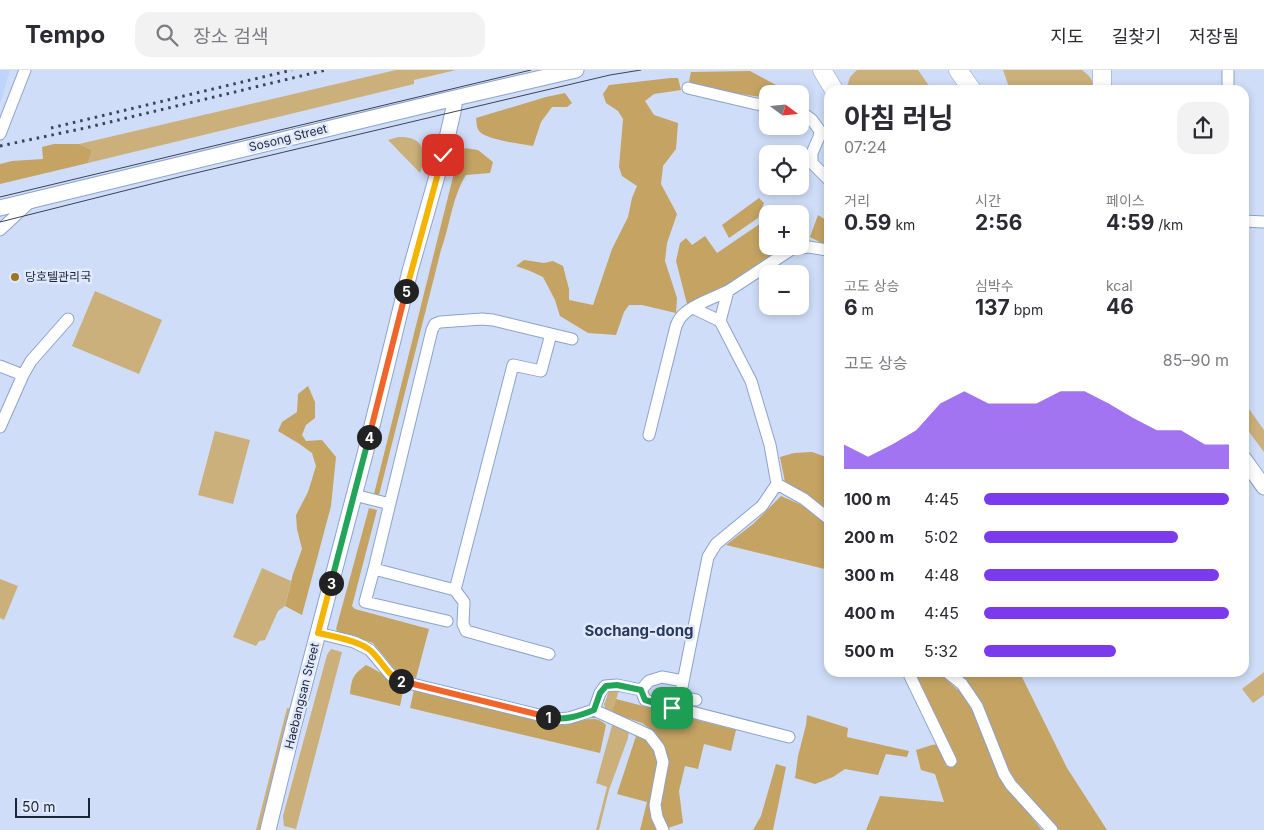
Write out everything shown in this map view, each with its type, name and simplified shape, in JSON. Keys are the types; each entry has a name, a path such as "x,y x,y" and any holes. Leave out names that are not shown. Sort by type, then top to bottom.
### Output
{"highway":[{"path":"822,70 831,85"},
{"path":"1102,70 1102,85"}],"main road":[{"name":"Sosong Street","path":"0,208 576,70"},
{"name":"Haebangsan Street","path":"268,830 410,271 443,155 455,98"},
{"path":"1249,466 1264,487"}],"street":[{"path":"0,134 25,70"},
{"path":"1228,70 1228,85"},
{"path":"688,88 759,104"},
{"path":"809,118 820,131 812,153 812,163 824,175"},
{"path":"0,230 10,219 29,204 50,195"},
{"path":"1249,221 1264,222"},
{"path":"649,435 676,326 685,313 728,291 792,249 809,247 824,251"},
{"path":"720,321 728,291"},
{"path":"693,308 720,321 751,381 770,445 777,484 762,506 716,544 708,557 680,696 696,700"},
{"path":"0,427 31,361 68,319"},
{"path":"446,621 365,602 432,330 435,324 440,322 488,320 572,339"},
{"path":"455,590 513,364 541,371 550,334"},
{"path":"0,366 23,375"},
{"path":"777,484 804,499 824,515"},
{"path":"354,495 390,504"},
{"path":"374,569 455,590 464,602 463,624 466,631 549,654"},
{"path":"318,633 354,642 370,650 390,674 404,682 555,719 569,718 594,710 650,736 659,748 663,762 655,804 657,817 663,830"},
{"path":"641,690 649,681 662,677 683,681"},
{"path":"910,677 952,761"},
{"path":"953,677 962,684 977,706 1004,774 1011,785 1052,830"},
{"path":"594,710 600,693 606,686 617,685 641,690"},
{"path":"641,690 645,700 789,737"}],"shaded area":[{"path":"0,70 10,70 0,104"},
{"path":"396,70 456,70 414,80 414,84 88,163 92,150 79,144"},
{"path":"857,70 918,70 928,85 848,85 850,77"},
{"path":"1003,70 1082,70 1091,78 1093,83 1093,85 1008,85"},
{"path":"750,71 776,85 759,85 759,97 733,93 692,85 689,81 691,72"},
{"path":"678,78 681,90 654,94 645,101 654,115 678,123 676,149 663,166 661,184 677,214 667,243 665,261 677,298 676,313 642,305 629,305 624,312 616,335 588,333 560,316 555,300 543,277 516,266 524,260 544,263 553,261 563,266 569,289 569,300 593,305 612,249 628,217 637,186 622,176 619,167 623,119 618,111 606,103 603,94 609,85"},
{"path":"565,93 572,103 567,107 552,107 541,122 533,146 490,137 484,135 478,129 476,118"},
{"path":"398,137 414,139 422,147 424,158 420,173 388,140"},
{"path":"54,144 79,144 92,150 88,163 0,184 0,164 12,161 43,159 42,147"},
{"path":"465,148 478,150 493,162 490,173 466,175 457,193 379,495 374,494 457,161"},
{"path":"759,198 764,203 763,205 759,205 758,218 729,238 722,225"},
{"path":"818,215 824,219 824,244 810,237"},
{"path":"759,224 759,255 775,255 731,284 687,304 676,261 680,243 686,238 692,245 705,236 717,253"},
{"path":"95,291 162,320 139,374 72,346"},
{"path":"308,386 315,402 315,418 306,425 302,435 306,441 322,440 336,457 331,506 302,615 285,606 302,549 296,515 308,492 316,466 312,453 278,431 282,422 297,412 298,394"},
{"path":"1249,409 1264,430 1264,452 1249,432"},
{"path":"215,431 250,440 233,504 198,495"},
{"path":"812,452 824,456 824,508 785,482 780,457 794,453"},
{"path":"781,496 804,506 824,522 824,569 726,545 753,524"},
{"path":"369,508 377,510 352,606 355,609 429,629 416,678 396,671 373,643 338,632 336,629"},
{"path":"262,568 291,581 285,606 278,611 265,640 259,641 256,646 233,637"},
{"path":"0,579 18,586 4,620 0,618"},
{"path":"331,649 342,652 296,829 284,826 283,816 327,655"},
{"path":"366,665 404,687 400,706 350,694 354,677"},
{"path":"1264,672 1264,695 1253,703 1242,689"},
{"path":"917,677 944,677 965,696 1001,779 1042,830 866,830 880,796 944,802 935,774 921,770 916,750 940,744 951,767 956,763"},
{"path":"955,677 1022,677 1067,768 1107,830 1059,830 1015,780"},
{"path":"414,690 556,724 563,725 596,719 606,725 600,753 410,708"},
{"path":"619,690 612,713 606,711 604,705 609,691"},
{"path":"616,699 736,730 731,751 704,744 698,769 685,766 679,791 683,823 665,829 660,812 661,743 655,732 642,723 612,713"},
{"path":"287,708 293,709 263,830 256,830"},
{"path":"807,715 848,728 847,737 909,751 907,757 886,754 878,775 845,769 833,777 815,784 795,778"},
{"path":"613,722 629,730 628,738 609,790 599,830 596,830 607,787 596,783"},
{"path":"637,733 648,740 655,751 658,767 657,830 640,830 647,802 617,794"},
{"path":"776,764 786,767 773,830 753,830 761,816"}],"tram line":[{"path":"0,197 531,70"},
{"path":"0,222 183,176 610,75 641,70"}],"railway":[{"path":"51,128 292,70"},
{"path":"0,146 85,128 326,70"}],"place":[{"name":"당호텔관리국","path":"15,277"}],"district":[{"name":"Sochang-dong","path":"639,631"}],"route":[{"path":"443,155 410,271 318,633 354,642 370,650 390,674 404,682 555,719 569,718 594,710 600,693 606,686 617,685 641,690 645,700 672,708"}]}
